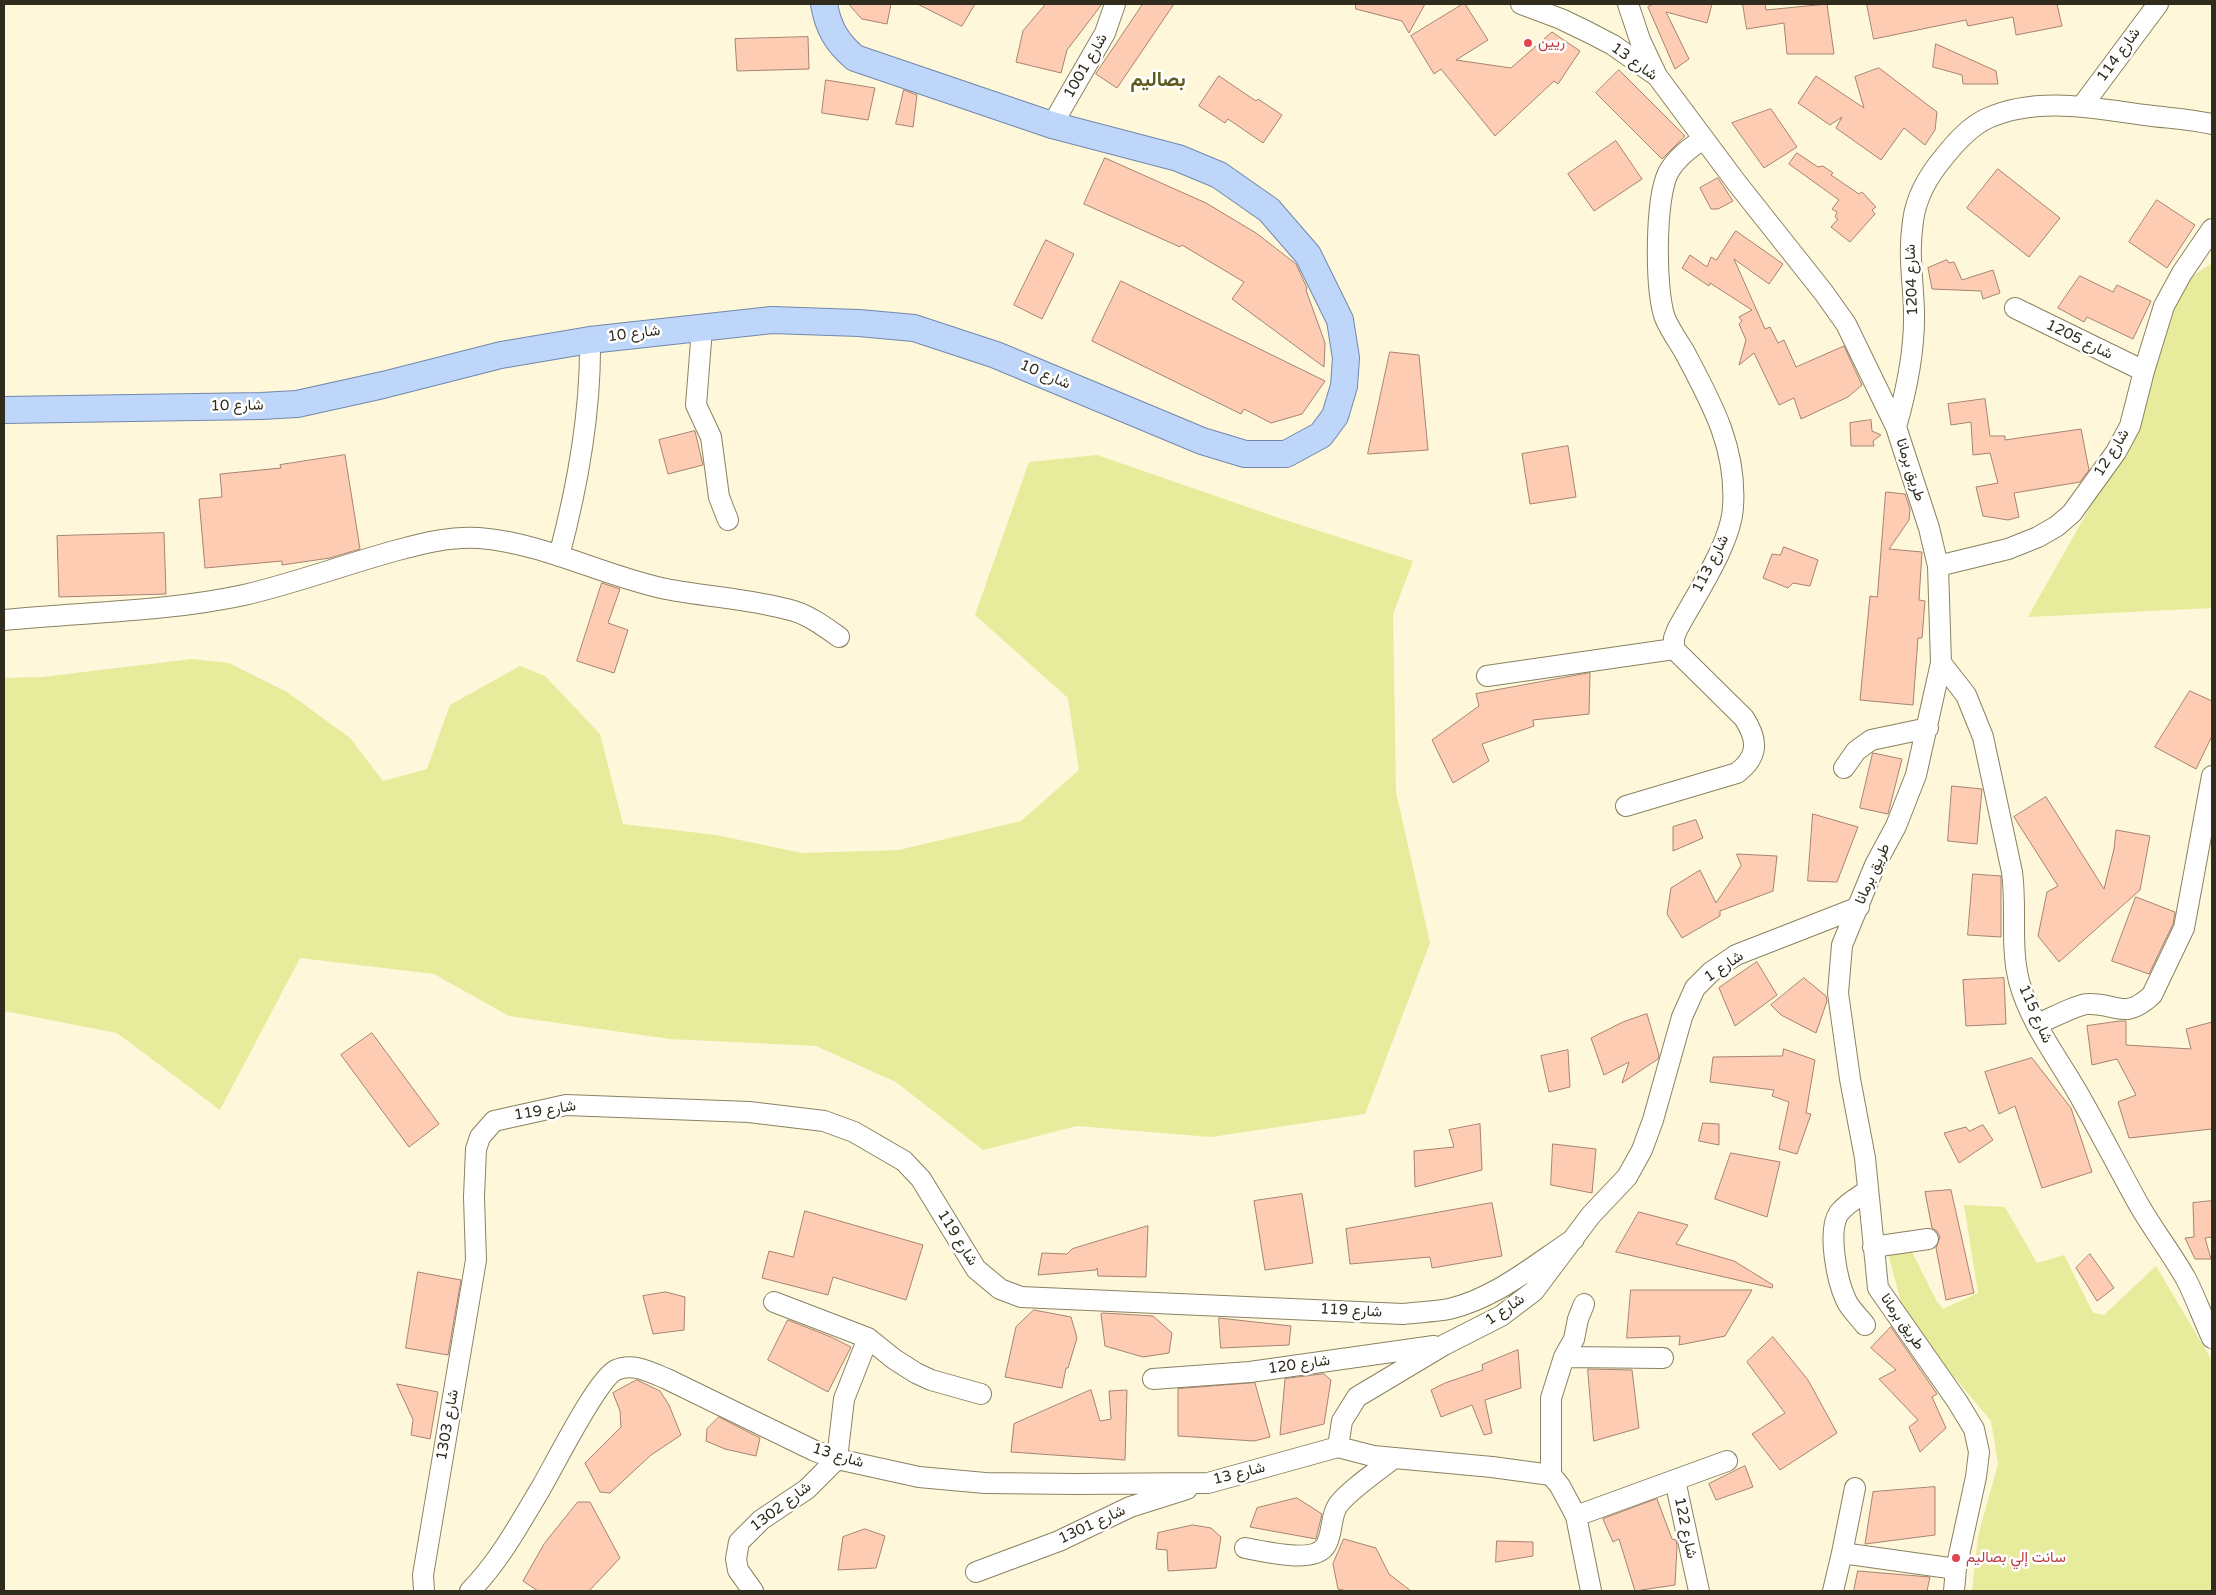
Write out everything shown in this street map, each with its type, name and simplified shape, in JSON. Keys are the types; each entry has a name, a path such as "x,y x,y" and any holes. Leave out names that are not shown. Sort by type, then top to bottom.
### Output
{"main road":[{"name":"شارع 10","path":"4,410 297,404 383,385 501,355 590,340 772,320 859,323 914,328 996,355 1202,441 1245,454 1286,454 1321,435 1335,416 1344,386 1346,358 1340,320 1308,255 1269,210 1219,175 1178,158 1052,126 855,58 842,47 831,31 824,4"}],"street":[{"name":"شارع 1001","path":"1052,126 1105,33 1115,4"},
{"name":"شارع 13","path":"1521,4 1561,19 1613,45 1657,76 1736,182"},
{"path":"1628,4 1640,40 1657,76"},
{"name":"شارع 114","path":"2082,106 2158,4"},
{"name":"شارع 1204","path":"1896,427 1904,399 1912,354 1914,311 1910,268 1913,219 1917,201 1926,183 1955,143 1973,127 1988,118 2038,106 2082,106 2208,120"},
{"name":"شارع 113","path":"1674,649 1674,638 1677,630 1728,535 1733,509 1734,482 1724,432 1665,318 1657,244 1660,207 1668,173 1683,153 1703,139"},
{"name":"طريق برمانا","path":"1736,182 1824,293 1846,324 1896,427 1929,528 1938,566 1941,663 1928,728 1916,775 1896,826 1875,865 1842,945 1838,993 1850,1079 1865,1158 1878,1288 1974,1429 1979,1452 1976,1477 1956,1569 1954,1591"},
{"name":"شارع 12","path":"1938,566 2008,549 2058,526 2072,513 2116,452 2130,426 2144,371 2164,306 2172,289 2212,229"},
{"name":"شارع 1205","path":"2015,308 2144,371"},
{"path":"702,329 696,405 711,437 719,497 728,520"},
{"path":"559,556 574,498 585,431 590,383 590,340"},
{"path":"4,620 113,614 189,606 246,594 434,541 477,538 524,545 608,574 666,589 796,611 824,625 839,637"},
{"path":"1487,676 1674,649 1744,718 1753,732 1755,741 1754,751 1746,766 1737,773 1626,806"},
{"name":"شارع 115","path":"1941,663 1966,696 1983,737 2012,872 2015,892 2015,960 2027,1006 2107,1143 2139,1205 2187,1280 2212,1338"},
{"path":"1844,768 1856,751 1871,740 1928,728"},
{"path":"2037,1024 2086,1004 2127,1011 2145,1002 2152,995 2184,928 2212,776"},
{"name":"شارع 1","path":"1338,1447 1339,1430 1342,1421 1357,1397 1444,1345 1501,1316 1534,1291 1591,1215 1627,1177 1642,1150 1653,1120 1682,1017 1695,988 1712,972 1736,955 1859,906"},
{"name":"شارع 119","path":"476,1260 474,1188 476,1149 480,1137 494,1121 566,1105 748,1112 824,1121 854,1132 904,1161 921,1179 976,1269 1000,1289 1021,1297 1403,1314 1449,1309 1478,1299 1511,1282 1574,1239"},
{"path":"1864,1325 1846,1300 1838,1274 1833,1237 1835,1222 1840,1212 1867,1191"},
{"path":"1873,1247 1928,1239"},
{"name":"شارع 1303","path":"424,1591 423,1575 476,1260"},
{"path":"774,1302 868,1338 894,1359 916,1373 932,1380 981,1394"},
{"path":"1584,1304 1578,1318 1574,1338 1564,1357 1551,1398 1551,1475 1560,1486 1576,1516 1591,1591"},
{"path":"837,1459 844,1399 868,1338"},
{"name":"شارع 120","path":"1153,1378 1250,1372 1444,1345"},
{"path":"1564,1357 1663,1358"},
{"name":"شارع 13","path":"470,1591 497,1558 592,1400 615,1370 628,1367 652,1373 701,1394 768,1429 837,1459 919,1477 985,1483 1208,1482 1338,1447"},
{"path":"1338,1447 1373,1456 1492,1467 1551,1475"},
{"path":"1245,1548 1290,1556 1314,1554 1321,1550 1326,1545 1338,1505 1394,1458"},
{"name":"شارع 1302","path":"753,1591 738,1570 736,1559 739,1542 761,1520 807,1489 837,1459"},
{"path":"1675,1480 1727,1461"},
{"name":"شارع 122","path":"1576,1516 1675,1480 1699,1591"},
{"name":"شارع 1301","path":"976,1572 1059,1541 1130,1507 1208,1482"},
{"path":"1833,1591 1855,1488"},
{"path":"1842,1553 1956,1569"}],"green space":[{"path":"2212,263 2212,608 2028,617 2130,436 2178,286"},
{"path":"1097,455 1282,519 1413,561 1393,614 1396,792 1430,943 1365,1114 1211,1137 1077,1126 983,1150 896,1082 816,1046 670,1039 509,1016 434,974 300,958 220,1110 117,1033 4,1011 4,678 42,677 192,659 229,663 287,692 350,738 383,781 427,769 450,705 520,666 545,676 600,734 623,824 716,835 802,853 899,850 1021,821 1079,770 1068,698 975,615 1029,462"},
{"path":"1964,1205 2005,1207 2037,1263 2064,1255 2093,1313 2104,1315 2156,1266 2211,1359 2212,1591 1972,1591 1978,1536 1998,1464 1991,1421 1905,1318 1888,1253 1911,1250 1937,1302 1943,1309 1978,1293"}],"building":[{"path":"849,4 891,4 887,24 862,19"},
{"path":"918,4 975,4 962,26"},
{"path":"1046,4 1102,4 1067,50 1061,73 1016,62 1023,31"},
{"path":"1143,4 1174,4 1117,88 1096,74"},
{"path":"1356,4 1425,4 1409,33 1402,21 1356,9"},
{"path":"1465,4 1488,40 1456,60 1511,68 1552,32 1580,51 1558,84 1554,81 1495,136 1441,69 1434,74 1411,36"},
{"path":"1654,4 1712,4 1707,23 1666,12 1689,59 1675,69 1648,7"},
{"path":"1743,4 1765,4 1766,10 1827,4 1834,54 1787,54 1784,23 1747,29"},
{"path":"1867,4 2057,4 2062,26 2016,35 2013,17 1968,26 1966,20 1874,39"},
{"path":"808,37 809,69 737,71 735,39"},
{"path":"1936,44 1996,71 1998,84 1963,84 1962,75 1933,67"},
{"path":"1879,68 1937,112 1935,130 1925,145 1904,128 1881,160 1836,128 1842,117 1830,125 1798,103 1816,76 1864,108 1855,77"},
{"path":"1619,70 1685,136 1662,159 1596,93"},
{"path":"1219,76 1256,101 1258,99 1282,115 1263,143 1228,119 1225,123 1199,106"},
{"path":"826,80 875,88 868,120 822,113"},
{"path":"904,90 917,95 913,127 896,124"},
{"path":"1771,109 1797,147 1764,168 1732,123"},
{"path":"1616,141 1642,179 1594,211 1568,174"},
{"path":"1797,153 1818,167 1823,166 1833,173 1831,175 1859,194 1862,192 1876,207 1872,210 1875,214 1850,242 1831,227 1838,219 1835,217 1837,212 1832,209 1839,200 1789,164"},
{"path":"1105,158 1206,203 1256,233 1296,264 1307,288 1306,290 1325,343 1324,367 1232,299 1244,282 1182,245 1180,247 1084,204"},
{"path":"1998,169 2060,218 2029,257 1967,208"},
{"path":"1718,178 1733,201 1718,209 1711,209 1700,188"},
{"path":"2157,200 2195,225 2167,268 2129,242"},
{"path":"1736,231 1783,264 1769,284 1734,259 1765,329 1770,327 1778,343 1784,340 1796,367 1844,346 1862,385 1848,397 1801,419 1794,398 1779,405 1754,353 1739,365 1746,340 1739,324 1742,321 1739,317 1752,310 1710,283 1709,286 1682,268 1690,255 1707,267 1711,257 1716,260"},
{"path":"1046,240 1074,254 1042,319 1014,305"},
{"path":"1947,260 1949,263 1954,262 1962,280 1993,270 2000,293 1983,299 1981,291 1932,289 1928,268"},
{"path":"2080,276 2113,292 2117,285 2151,301 2133,339 2087,317 2084,322 2058,308"},
{"path":"1121,281 1325,381 1302,414 1271,423 1244,409 1241,414 1092,341"},
{"path":"1390,352 1419,355 1428,450 1368,454"},
{"path":"1985,399 1990,436 2005,436 2005,440 2081,429 2089,470 2080,482 2014,493 2019,517 2008,520 1983,516 1976,487 1998,483 1990,453 1973,455 1971,422 1951,425 1948,404"},
{"path":"1871,420 1872,431 1881,435 1873,441 1874,446 1851,446 1850,423"},
{"path":"695,431 703,465 668,474 659,440"},
{"path":"1568,446 1576,497 1530,504 1522,454"},
{"path":"345,455 360,549 330,558 282,565 282,561 205,568 199,499 222,497 220,474 281,468 280,465"},
{"path":"1886,492 1905,494 1910,509 1909,520 1889,549 1922,552 1919,600 1925,601 1922,638 1918,638 1913,705 1860,700 1870,596 1877,597"},
{"path":"164,533 166,594 59,597 57,536"},
{"path":"1784,547 1818,560 1810,586 1793,583 1788,588 1763,578 1772,554 1780,555"},
{"path":"602,583 620,589 608,623 628,630 614,673 577,661"},
{"path":"1590,673 1589,714 1533,720 1534,726 1482,744 1489,761 1453,783 1432,740 1479,706 1476,694"},
{"path":"2190,691 2212,701 2212,736 2196,769 2155,747"},
{"path":"1873,753 1902,759 1888,814 1860,808"},
{"path":"1952,786 1982,789 1977,844 1948,841"},
{"path":"2046,797 2104,889 2114,849 2116,830 2150,836 2140,890 2059,962 2038,936 2047,892 2058,886 2014,817"},
{"path":"1813,814 1858,827 1837,882 1808,881"},
{"path":"1696,820 1703,838 1673,851 1673,827"},
{"path":"1737,854 1777,856 1773,891 1720,911 1720,916 1682,938 1667,914 1671,888 1700,870 1716,903 1741,866"},
{"path":"1973,874 2001,876 2001,937 1968,935"},
{"path":"2136,897 2175,912 2173,924 2149,974 2112,961"},
{"path":"1757,962 1777,995 1735,1026 1719,988"},
{"path":"1804,978 1826,996 1827,1001 1816,1033 1781,1015 1771,1005"},
{"path":"2004,978 2006,1024 1966,1026 1963,980"},
{"path":"1647,1014 1659,1055 1658,1059 1622,1083 1629,1062 1604,1075 1591,1038 1623,1022"},
{"path":"2126,1021 2126,1045 2191,1049 2186,1029 2212,1022 2212,1129 2129,1138 2118,1102 2136,1095 2117,1059 2092,1065 2087,1026"},
{"path":"372,1033 439,1124 409,1147 341,1055"},
{"path":"1784,1049 1815,1060 1806,1113 1811,1114 1797,1154 1779,1149 1789,1102 1772,1096 1774,1090 1710,1082 1713,1057 1782,1056"},
{"path":"1568,1050 1570,1087 1549,1092 1541,1056"},
{"path":"2032,1058 2071,1108 2092,1172 2042,1188 2015,1106 1999,1114 1985,1072"},
{"path":"1703,1123 1719,1124 1719,1145 1699,1141"},
{"path":"1480,1124 1482,1170 1415,1187 1414,1151 1454,1147 1449,1130"},
{"path":"1983,1125 1993,1140 1959,1163 1944,1133 1966,1127 1969,1131"},
{"path":"1553,1144 1596,1149 1592,1193 1551,1185"},
{"path":"1731,1153 1780,1162 1767,1217 1715,1199"},
{"path":"1951,1190 1974,1293 1946,1300 1936,1248 1940,1237 1937,1231 1932,1228 1925,1192"},
{"path":"1302,1194 1313,1263 1265,1270 1254,1201"},
{"path":"2212,1201 2212,1237 2205,1238 2211,1259 2195,1259 2185,1238 2194,1237 2193,1203"},
{"path":"1492,1203 1502,1256 1432,1268 1430,1257 1350,1264 1346,1229"},
{"path":"805,1211 923,1245 906,1300 833,1277 828,1295 762,1278 769,1251 793,1257"},
{"path":"1639,1212 1688,1225 1676,1244 1734,1261 1773,1285 1772,1288 1616,1252"},
{"path":"1148,1226 1146,1277 1098,1276 1097,1268 1096,1270 1038,1275 1042,1253 1067,1254 1072,1249"},
{"path":"2090,1254 2114,1288 2097,1301 2076,1268"},
{"path":"418,1272 461,1280 448,1355 406,1348"},
{"path":"1631,1290 1752,1290 1725,1336 1679,1345 1680,1336 1627,1338"},
{"path":"666,1292 685,1297 684,1330 653,1334 643,1296"},
{"path":"1034,1310 1071,1317 1077,1338 1068,1368 1066,1368 1062,1388 1005,1377 1016,1327"},
{"path":"1101,1314 1153,1316 1172,1333 1169,1353 1143,1357 1105,1346"},
{"path":"1219,1318 1291,1326 1289,1345 1221,1348"},
{"path":"788,1320 851,1347 828,1392 768,1360"},
{"path":"1891,1327 1937,1394 1932,1397 1946,1428 1920,1452 1909,1427 1918,1420 1879,1379 1896,1370 1871,1348"},
{"path":"1773,1337 1808,1380 1837,1433 1780,1470 1752,1434 1785,1413 1747,1362"},
{"path":"1518,1350 1521,1388 1485,1400 1492,1433 1484,1435 1472,1405 1441,1417 1431,1390 1445,1383 1483,1370 1482,1365"},
{"path":"1588,1369 1632,1370 1639,1428 1594,1441"},
{"path":"1324,1374 1331,1380 1324,1424 1280,1435 1285,1379"},
{"path":"637,1380 660,1391 669,1405 681,1435 651,1455 610,1493 600,1492 585,1463 621,1427 620,1411 613,1393"},
{"path":"1255,1383 1270,1437 1254,1441 1178,1436 1178,1389"},
{"path":"397,1384 438,1392 430,1439 411,1435 413,1420"},
{"path":"1091,1390 1100,1421 1111,1419 1109,1391 1127,1390 1125,1460 1011,1452 1014,1424"},
{"path":"719,1417 760,1438 756,1456 725,1449 706,1441 707,1429"},
{"path":"1745,1466 1753,1487 1716,1500 1709,1484"},
{"path":"1935,1487 1935,1535 1865,1544 1873,1492"},
{"path":"1297,1498 1322,1514 1316,1539 1250,1527 1257,1508"},
{"path":"1657,1499 1672,1539 1676,1540 1675,1585 1635,1591 1619,1539 1613,1542 1603,1519"},
{"path":"578,1502 590,1502 620,1558 589,1591 538,1591 523,1581 544,1544"},
{"path":"1193,1525 1211,1528 1221,1537 1216,1568 1168,1571 1167,1550 1156,1549 1158,1533"},
{"path":"865,1529 885,1536 876,1568 838,1570 843,1537"},
{"path":"1344,1539 1376,1548 1389,1574 1411,1591 1348,1591 1338,1589 1333,1564"},
{"path":"1497,1541 1533,1542 1533,1556 1496,1562"},
{"path":"1858,1571 1930,1577 1927,1591 1854,1591"}],"place":[{"name":"ريين","path":"1528,43"},
{"name":"سانت إلي بصاليم","path":"1956,1558"}],"district":[{"name":"بصاليم","path":"1158,81"}]}
